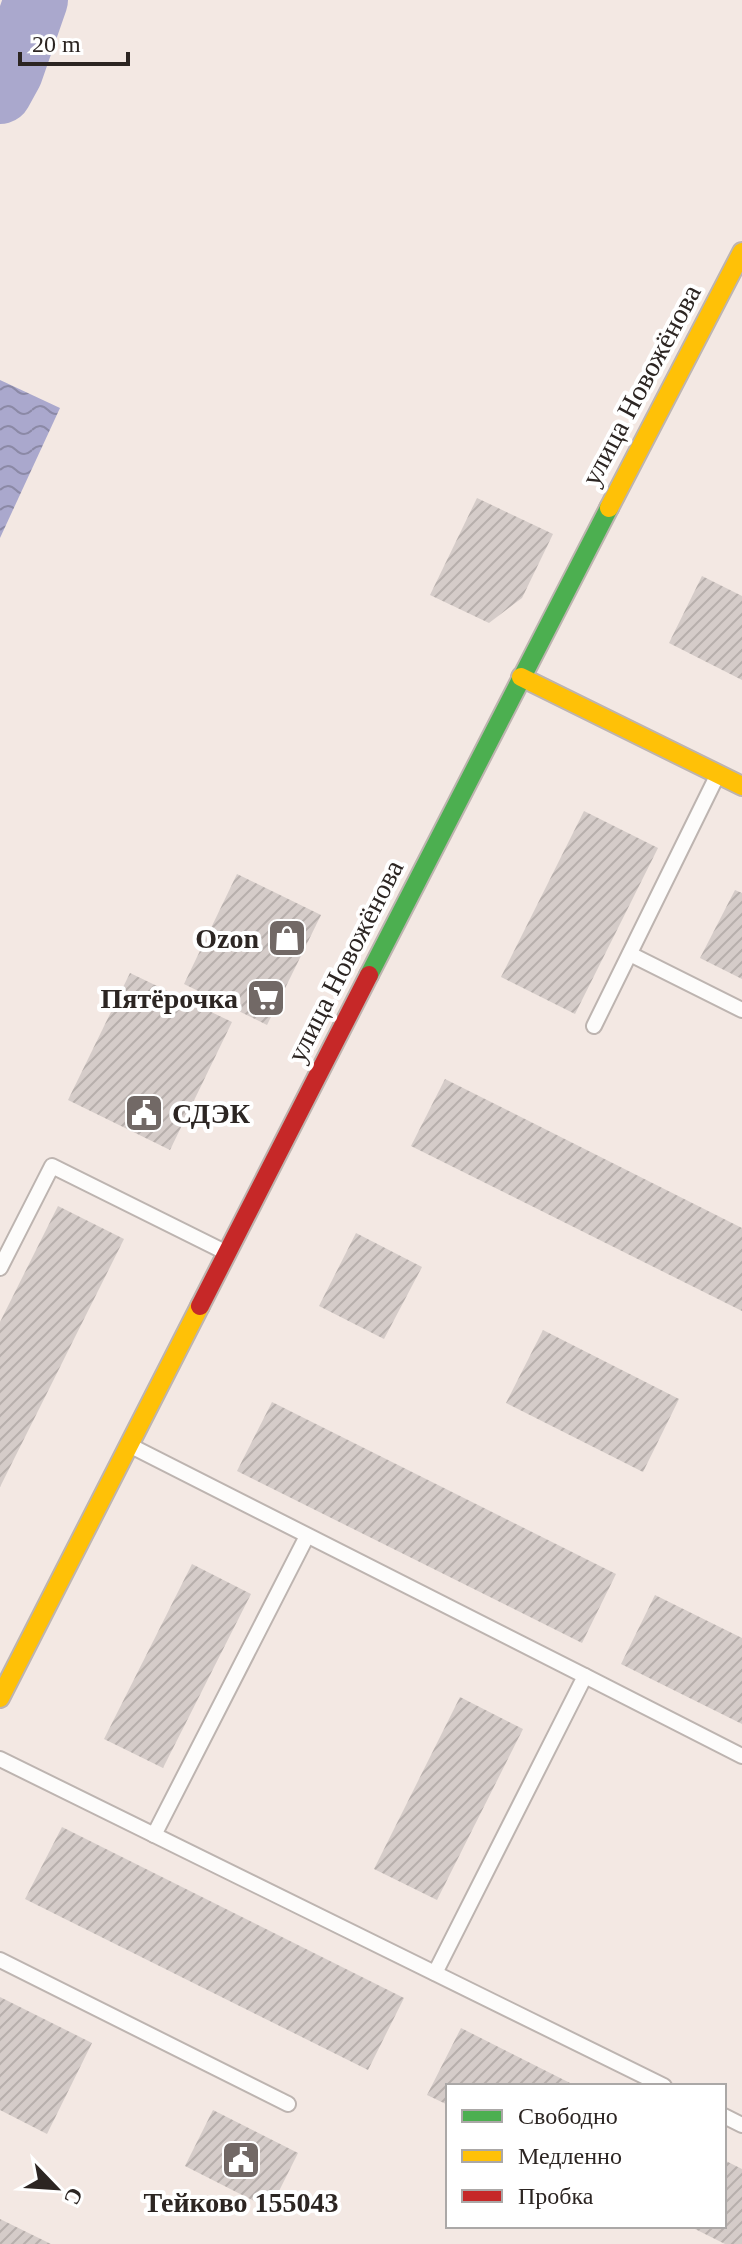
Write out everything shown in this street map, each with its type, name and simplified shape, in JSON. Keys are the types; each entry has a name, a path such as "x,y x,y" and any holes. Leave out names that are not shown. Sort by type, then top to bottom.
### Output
{"street":[{"name":"улица Новожёнова","path":"0,1698 521,677 742,252"},
{"path":"521,677 742,786"}],"lane":[{"path":"594,1026 718,774"},
{"path":"630,954 742,1010"},
{"path":"0,1268 52,1166 227,1253"},
{"path":"129,1445 742,1756"},
{"path":"154,1835 307,1536"},
{"path":"435,1973 585,1676"},
{"path":"0,1759 660,2084"},
{"path":"0,1960 288,2104"}],"water":[{"path":"0,380 60,408 0,538"}],"building":[{"path":"477,498 553,534 522,598 489,623 430,595"},
{"path":"702,576 742,596 742,680 669,643"},
{"path":"584,811 658,848 575,1014 501,977"},
{"path":"237,874 321,915 267,1025 184,984"},
{"path":"735,890 742,893 742,979 700,958"},
{"path":"130,973 232,1022 170,1150 68,1100"},
{"path":"445,1079 742,1228 742,1311 411,1146"},
{"path":"58,1206 124,1239 0,1487 0,1322"},
{"path":"356,1233 422,1267 384,1339 319,1306"},
{"path":"543,1330 679,1399 643,1472 506,1403"},
{"path":"272,1402 616,1574 582,1643 237,1471"},
{"path":"192,1564 251,1594 163,1768 104,1739"},
{"path":"655,1595 742,1638 742,1724 621,1664"},
{"path":"460,1697 523,1729 437,1900 374,1869"},
{"path":"62,1827 404,1998 368,2070 25,1899"},
{"path":"0,1997 92,2043 47,2134 0,2110"},
{"path":"461,2028 572,2084 446,2084 446,2104 427,2095"},
{"name":"Тейково 155043","path":"213,2110 298,2153 270,2209 185,2166"},
{"path":"726,2161 742,2169 742,2244 725,2244 693,2228 726,2228"},
{"path":"0,2219 51,2244 0,2244"}],"waterway":[{"path":"0,92 11,72 36,0"}],"traffic: fast":[{"path":"369,975 609,508"}],"traffic: slow":[{"path":"609,508 742,252"},
{"path":"521,677 742,786"},
{"path":"0,1698 200,1306"}],"traffic: jam":[{"path":"200,1306 369,975"}],"place":[{"name":"Ozon","path":"287,938"},
{"name":"Пятёрочка","path":"266,998"},
{"name":"СДЭК","path":"144,1113"},
{"name":"Тейково 155043","path":"241,2160"}]}
